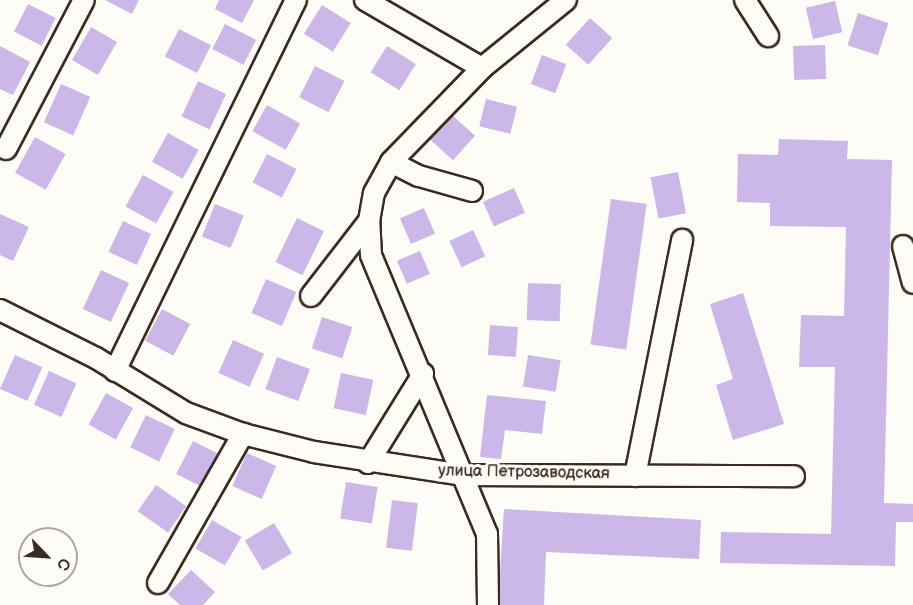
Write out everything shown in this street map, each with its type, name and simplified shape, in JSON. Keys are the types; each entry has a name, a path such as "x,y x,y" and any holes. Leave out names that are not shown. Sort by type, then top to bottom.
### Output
{"street":[{"path":"6,149 84,0"},
{"path":"115,371 296,0"},
{"path":"365,0 482,68"},
{"path":"488,605 487,534 423,374 371,255 369,221 374,194 391,162 482,68 566,0"},
{"path":"745,0 768,36"},
{"path":"391,162 419,176 472,191"},
{"path":"311,296 369,221"},
{"path":"635,476 682,240"},
{"path":"903,246 913,283"},
{"name":"улица Петрозаводская","path":"0,310 115,371 186,412 243,435 368,463 462,475 794,476"},
{"path":"368,463 423,374"},
{"path":"158,583 243,435"}],"building":[{"path":"105,0 139,0 132,14"},
{"path":"219,0 254,0 242,23 215,9"},
{"path":"835,1 842,32 813,39 806,8"},
{"path":"28,4 56,18 42,46 14,32"},
{"path":"322,5 351,23 333,52 304,34"},
{"path":"858,13 888,23 878,55 847,45"},
{"path":"590,18 612,38 588,65 566,45"},
{"path":"225,24 256,40 243,65 212,49"},
{"path":"91,27 117,42 98,75 72,60"},
{"path":"179,29 211,45 197,73 165,57"},
{"path":"825,45 826,79 794,80 793,46"},
{"path":"0,46 30,62 13,95 0,89"},
{"path":"387,46 416,64 399,90 371,72"},
{"path":"542,55 566,64 555,93 531,84"},
{"path":"315,66 344,81 329,112 299,97"},
{"path":"198,81 226,94 210,129 182,116"},
{"path":"61,84 90,97 73,135 44,122"},
{"path":"486,99 517,107 510,134 479,126"},
{"path":"267,105 300,123 286,150 252,131"},
{"path":"452,115 475,136 453,160 430,140"},
{"path":"168,133 199,150 183,179 152,162"},
{"path":"35,137 66,154 46,190 15,173"},
{"path":"779,139 848,141 847,159 892,160 884,503 913,504 913,522 896,522 895,566 720,563 721,532 831,534 835,367 799,367 801,315 844,316 846,227 770,226 770,203 737,202 738,154 778,155"},
{"path":"267,154 296,169 282,197 252,183"},
{"path":"678,172 686,213 659,219 651,177"},
{"path":"143,175 174,192 156,223 126,206"},
{"path":"514,188 525,213 494,226 483,202"},
{"path":"611,199 647,204 626,350 591,345"},
{"path":"215,204 244,216 231,248 202,236"},
{"path":"424,208 435,234 411,244 400,218"},
{"path":"0,214 29,227 13,261 0,255"},
{"path":"297,218 324,231 302,275 276,262"},
{"path":"123,221 151,234 137,265 109,252"},
{"path":"473,230 485,256 462,267 449,241"},
{"path":"420,251 430,274 407,284 397,261"},
{"path":"101,270 129,283 111,322 83,309"},
{"path":"266,279 296,292 282,326 252,313"},
{"path":"528,283 561,284 560,321 527,320"},
{"path":"743,293 784,424 733,440 716,385 733,379 710,304"},
{"path":"162,309 190,324 173,356 145,341"},
{"path":"322,317 352,327 342,358 312,348"},
{"path":"490,325 518,327 516,357 488,355"},
{"path":"233,340 264,354 249,387 218,373"},
{"path":"15,355 42,367 27,401 0,389"},
{"path":"528,355 561,360 556,392 523,387"},
{"path":"277,357 310,369 298,401 265,389"},
{"path":"49,371 76,383 61,417 34,405"},
{"path":"341,373 373,380 366,415 334,408"},
{"path":"106,393 133,408 116,440 89,424"},
{"path":"487,395 546,401 542,434 505,430 501,459 480,457"},
{"path":"146,415 175,429 159,461 130,447"},
{"path":"193,441 220,455 203,488 176,474"},
{"path":"247,453 276,466 262,499 232,486"},
{"path":"346,482 378,487 372,524 340,519"},
{"path":"156,485 186,506 168,532 138,511"},
{"path":"392,500 418,503 412,551 386,548"},
{"path":"504,509 701,520 699,559 546,552 544,605 498,605"},
{"path":"212,520 241,537 225,566 196,549"},
{"path":"274,523 292,553 263,571 245,541"},
{"path":"191,570 215,592 203,605 180,605 168,594"}]}
